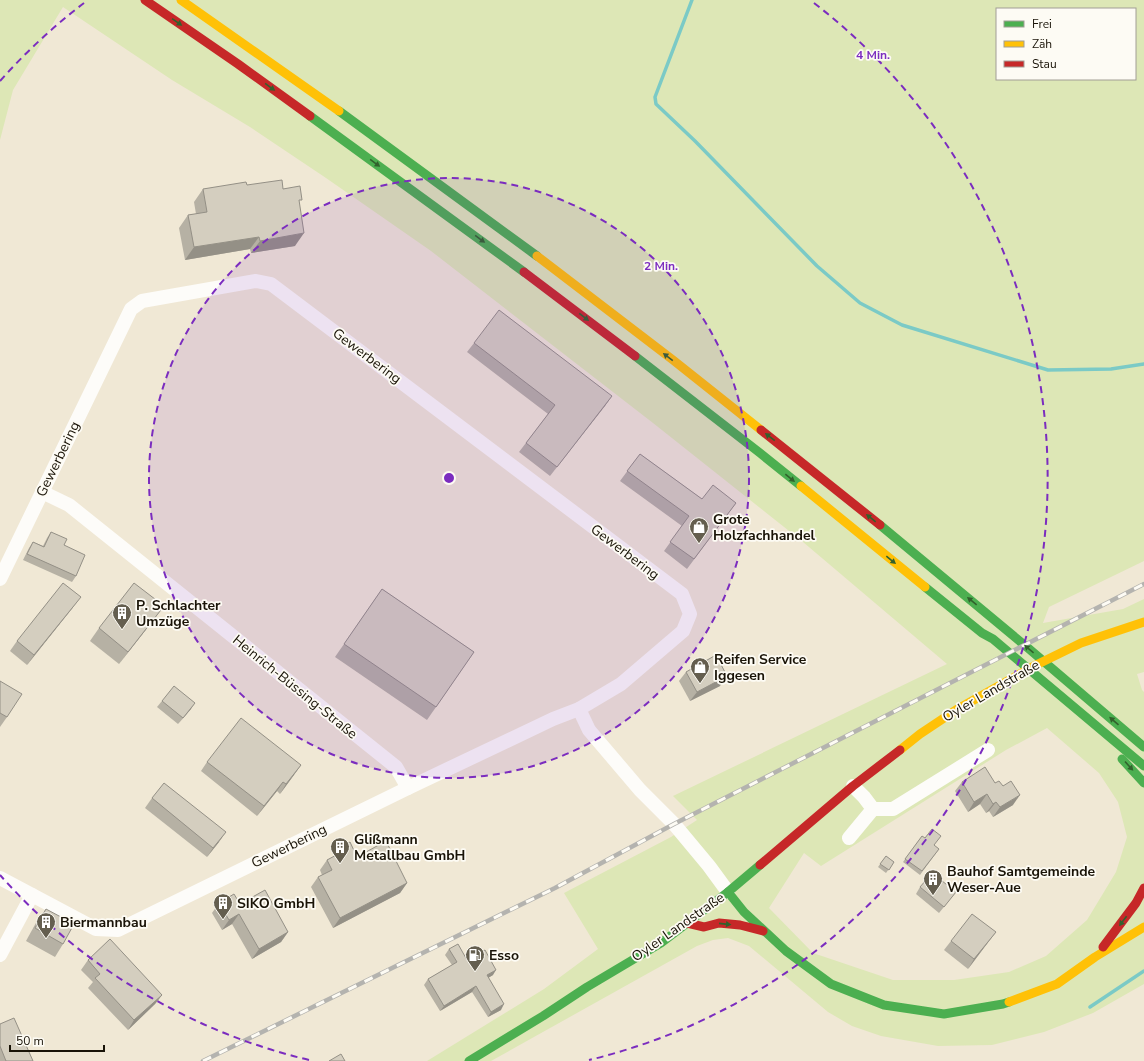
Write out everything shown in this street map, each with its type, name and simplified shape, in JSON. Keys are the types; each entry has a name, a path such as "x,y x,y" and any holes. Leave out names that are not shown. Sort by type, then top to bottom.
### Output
{"main road":[{"path":"145,0 238,64 513,263 760,453 982,632 993,639 1125,762 1144,783"},
{"path":"181,0 256,52 526,248 673,360 818,474 1002,626 1144,747"},
{"name":"Oyler Landstraße","path":"469,1061 587,987 661,943 728,892 853,786 920,734 994,688 1081,643 1144,622"},
{"path":"1050,692 1144,766"},
{"path":"1095,957 1136,903 1144,888"},
{"path":"728,892 744,912 764,932 786,951 831,984 884,1005 944,1014 1003,1004 1057,984 1095,957 1144,926"},
{"path":"687,923 704,926 719,923 740,925 764,932"}],"street":[{"name":"Gewerbering","path":"0,579 131,309 142,301 256,281 271,284 682,594 690,614 683,631 621,684 579,709 553,719 408,788 118,930 96,929 0,878"},
{"name":"Heinrich-Büssing-Straße","path":"42,492 69,506 390,762 396,767 408,788"},
{"path":"579,709 590,730 640,790 674,824 709,866 728,892"},
{"path":"873,809 893,809 988,750"},
{"path":"853,786 873,809"},
{"path":"849,838 873,809"},
{"path":"0,955 32,895"}],"green space":[{"path":"0,0 1144,0 1144,561 1049,607 1043,623 1123,609 1144,599 1144,672 1137,674 1144,692 1144,984 1093,1013 1044,1032 992,1045 938,1046 881,1036 852,1026 828,1012 749,946 728,938 713,940 697,946 491,1061 427,1061 544,989 598,949 564,893 671,837 697,820 673,796 947,664 803,542 653,423 431,251 250,127 172,80 63,7 13,90 0,140","holes":["1047,728 1099,773 1118,802 1127,837 1116,872 1087,920 1046,956 1009,972 954,980 893,980 813,953 769,908 804,853 821,866 1006,750"]}],"building":[{"path":"282,180 283,189 300,186 302,200 299,200 304,233 260,241 259,237 194,247 188,215 207,212 203,189 246,182 247,185"},
{"path":"499,310 612,396 557,467 526,443 555,405 474,343"},
{"path":"640,454 702,499 713,485 736,503 694,559 670,542 689,516 627,471"},
{"path":"51,532 67,539 64,545 85,555 76,576 27,554 33,542 44,547"},
{"path":"63,583 81,597 34,655 17,641"},
{"name":"P. Schlachter Umzüge","path":"134,583 164,606 128,652 99,628"},
{"path":"382,589 474,652 436,707 344,644"},
{"path":"716,655 727,676 697,692 686,672"},
{"path":"0,681 22,694 7,717 0,713"},
{"path":"174,686 195,703 183,718 162,701"},
{"path":"241,718 301,765 286,784 283,782 264,806 207,762"},
{"path":"985,767 995,783 999,781 1003,786 1011,781 1020,795 1000,807 996,802 993,804 987,794 974,802 962,782"},
{"path":"164,783 226,832 213,848 152,798"},
{"path":"932,829 941,836 934,845 939,849 922,871 905,859 922,836 925,838"},
{"path":"386,841 407,883 340,918 318,877 332,870 327,860 342,852 340,847 350,842 357,857"},
{"path":"886,856 894,862 889,870 880,864"},
{"path":"932,873 956,892 944,907 920,887"},
{"path":"265,890 288,932 259,949 239,914 229,920 219,903 234,894 240,904"},
{"path":"46,909 74,924 63,944 35,928"},
{"path":"972,914 996,932 974,959 951,941"},
{"path":"110,939 162,995 134,1020 95,978 100,974 88,960"},
{"path":"458,944 467,960 485,950 496,970 487,975 504,1004 491,1012 476,986 444,1006 428,979 457,962 449,949"},
{"path":"14,1018 33,1061 6,1061 0,1046 0,1024"},
{"path":"341,1054 345,1061 329,1061"}],"waterway":[{"path":"692,0 655,97 656,104 695,141 817,266 860,303 902,325 1048,370 1111,369 1144,364"},
{"path":"1090,1007 1144,971"}],"railway":[{"path":"203,1061 555,888 674,824 1144,584"}],"traffic: fast":[{"path":"339,111 537,256"},
{"path":"310,116 524,272"},
{"path":"635,356 801,486"},
{"path":"880,525 1144,747"},
{"path":"925,587 982,633 993,639 1144,766"},
{"path":"1122,759 1144,783"},
{"path":"469,1061 587,987 661,943 728,892 760,865"},
{"path":"728,892 744,912 786,951 831,984 884,1005 944,1014 1009,1002"}],"traffic: slow":[{"path":"181,0 339,111"},
{"path":"537,256 673,360 761,430"},
{"path":"801,486 925,587"},
{"path":"900,750 920,734 956,710 1036,665 1081,643 1144,622"},
{"path":"1009,1002 1057,984 1095,957 1144,927"}],"traffic: jam":[{"path":"145,0 310,116"},
{"path":"524,272 635,356"},
{"path":"761,430 880,525"},
{"path":"760,865 853,786 900,750"},
{"path":"1103,947 1136,903 1144,888"},
{"path":"687,923 704,927 719,923 740,925 763,931"}],"place":[{"name":"Grote Holzfachhandel","path":"699,544"},
{"name":"P. Schlachter Umzüge","path":"122,630"},
{"name":"Reifen Service Iggesen","path":"700,684"},
{"name":"Glißmann Metallbau GmbH","path":"340,864"},
{"name":"Bauhof Samtgemeinde Weser-Aue","path":"933,896"},
{"name":"SIKO GmbH","path":"223,920"},
{"name":"Biermannbau","path":"46,939"},
{"name":"Esso","path":"475,972"}]}
